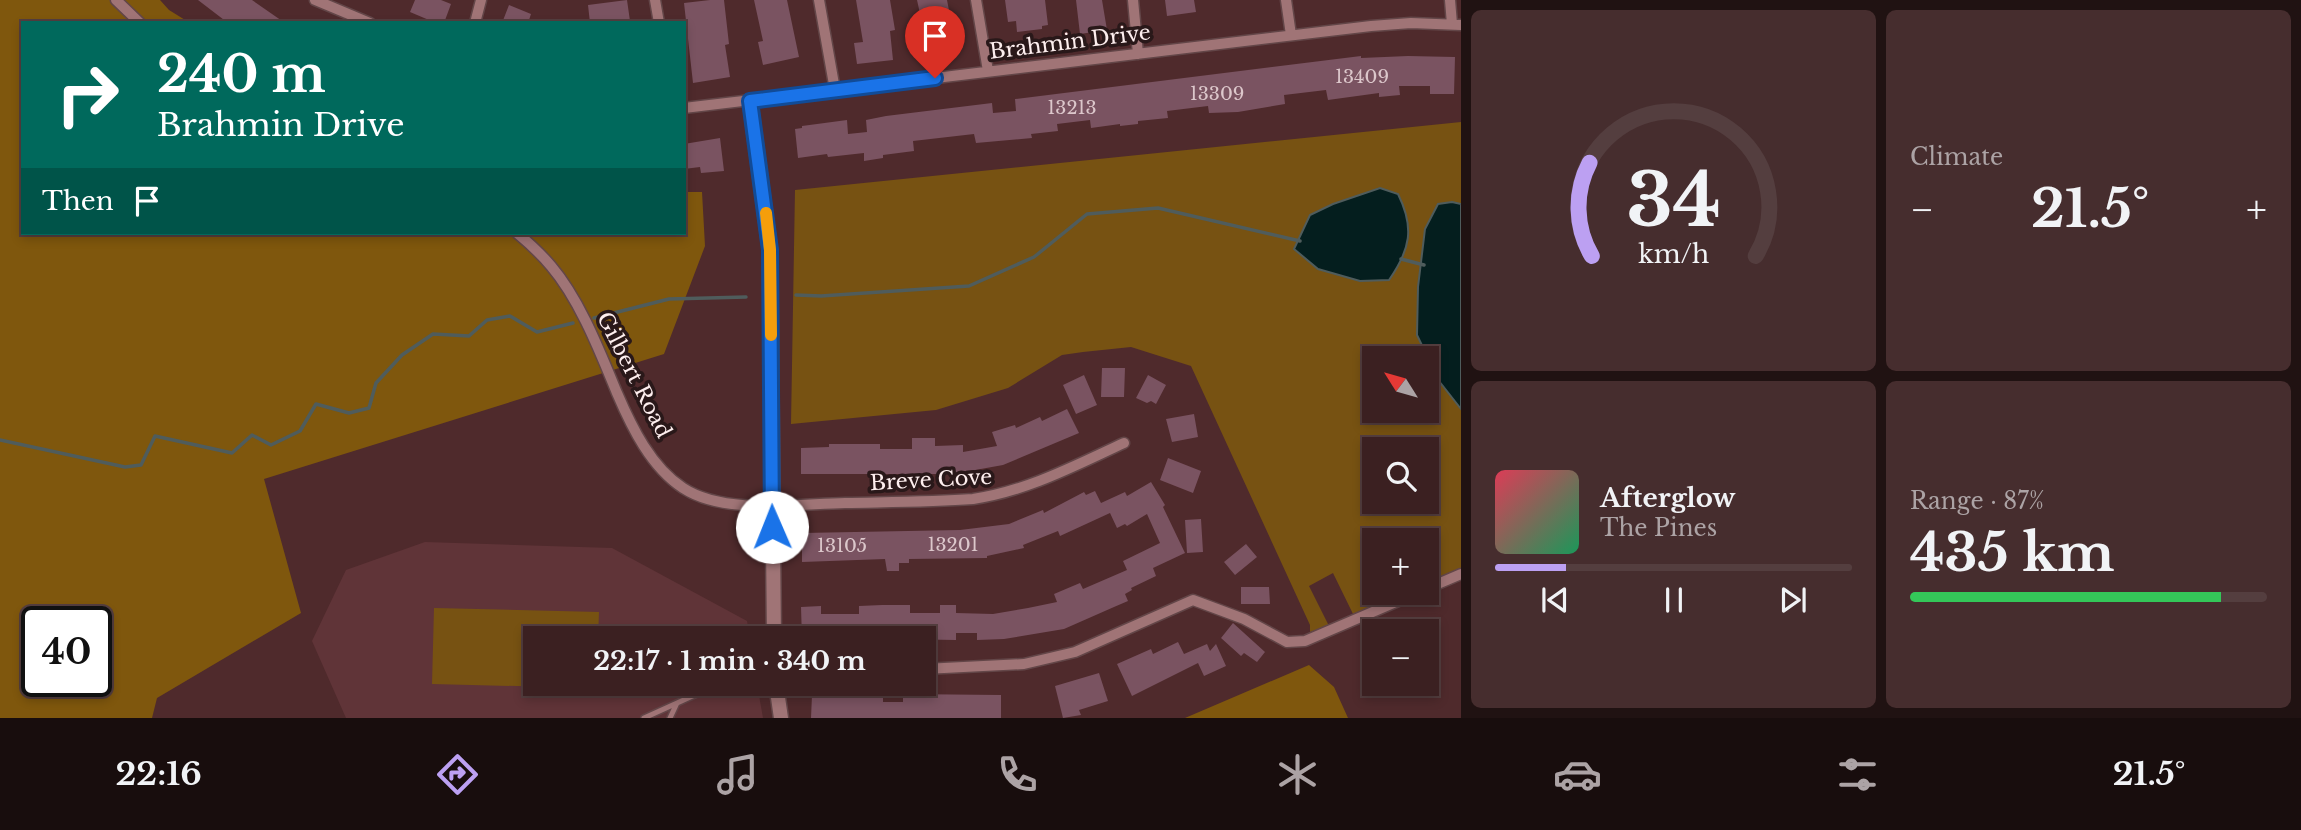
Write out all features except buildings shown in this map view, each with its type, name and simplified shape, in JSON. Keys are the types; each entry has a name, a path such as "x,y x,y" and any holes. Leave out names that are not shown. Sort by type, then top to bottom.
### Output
{"street":[{"path":"116,0 138,21"},
{"path":"315,0 365,21"},
{"path":"476,21 481,0"},
{"path":"655,0 659,21"},
{"path":"819,0 835,90"},
{"path":"976,0 988,71"},
{"path":"1133,0 1138,54"},
{"path":"1286,0 1291,35"},
{"path":"1450,0 1456,24"},
{"name":"Brahmin Drive","path":"686,108 1291,35 1398,24 1456,24"},
{"path":"750,101 770,250 774,626"},
{"name":"Gilbert Road","path":"519,235 551,265 565,284 626,415 643,446 661,469 682,488 704,499 725,503 771,505"},
{"name":"Breve Cove","path":"771,505 945,501 1003,495 1124,443"},
{"path":"1439,584 1461,575"},
{"path":"936,668 1024,664 1075,652 1193,600 1244,619 1286,642 1306,641 1389,605"},
{"path":"778,696 781,718"}],"lane":[{"path":"644,718 692,696"},
{"path":"670,718 677,703"}],"shaded area":[{"path":"0,0 160,0 169,10 187,21 21,21 21,235 686,235 686,192 702,192 705,246 664,354 264,479 301,613 157,698 152,718 0,718"},
{"path":"1461,122 1461,204 1452,202 1425,229 1418,287 1417,335 1422,346 1362,346 1362,424 1438,424 1439,381 1461,409 1461,569 1439,579 1439,528 1362,528 1362,605 1379,605 1354,616 1333,573 1309,586 1329,626 1310,632 1310,625 1191,366 1131,347 1062,355 1008,388 936,410 791,424 795,190"},
{"path":"425,542 612,548 747,621 748,626 523,626 523,696 759,696 763,718 346,718 312,641 346,570"},
{"path":"434,608 599,612 598,626 523,626 523,686 432,684"},
{"path":"1309,665 1334,687 1348,718 1185,718"}],"water":[{"path":"1380,188 1398,194 1408,228 1406,249 1389,280 1360,281 1318,269 1294,249 1310,215"},
{"path":"1438,204 1461,204 1461,409 1439,381 1439,346 1422,346 1417,335 1418,287 1425,229"}],"waterway":[{"path":"796,295 821,296 969,286 1034,257 1087,214 1158,208 1300,241"},
{"path":"1401,259 1424,265"},
{"path":"594,318 669,299 746,297"},
{"path":"0,440 125,467 141,465 155,436 232,453 252,435 271,445 300,431 316,404 349,413 369,408 376,383 402,355 433,334 469,336 487,320 510,316 537,332 573,323"}],"slow traffic":[{"path":"766,213 770,250 771,335"}],"route":[{"path":"772,527 770,250 750,101 935,78"}]}
